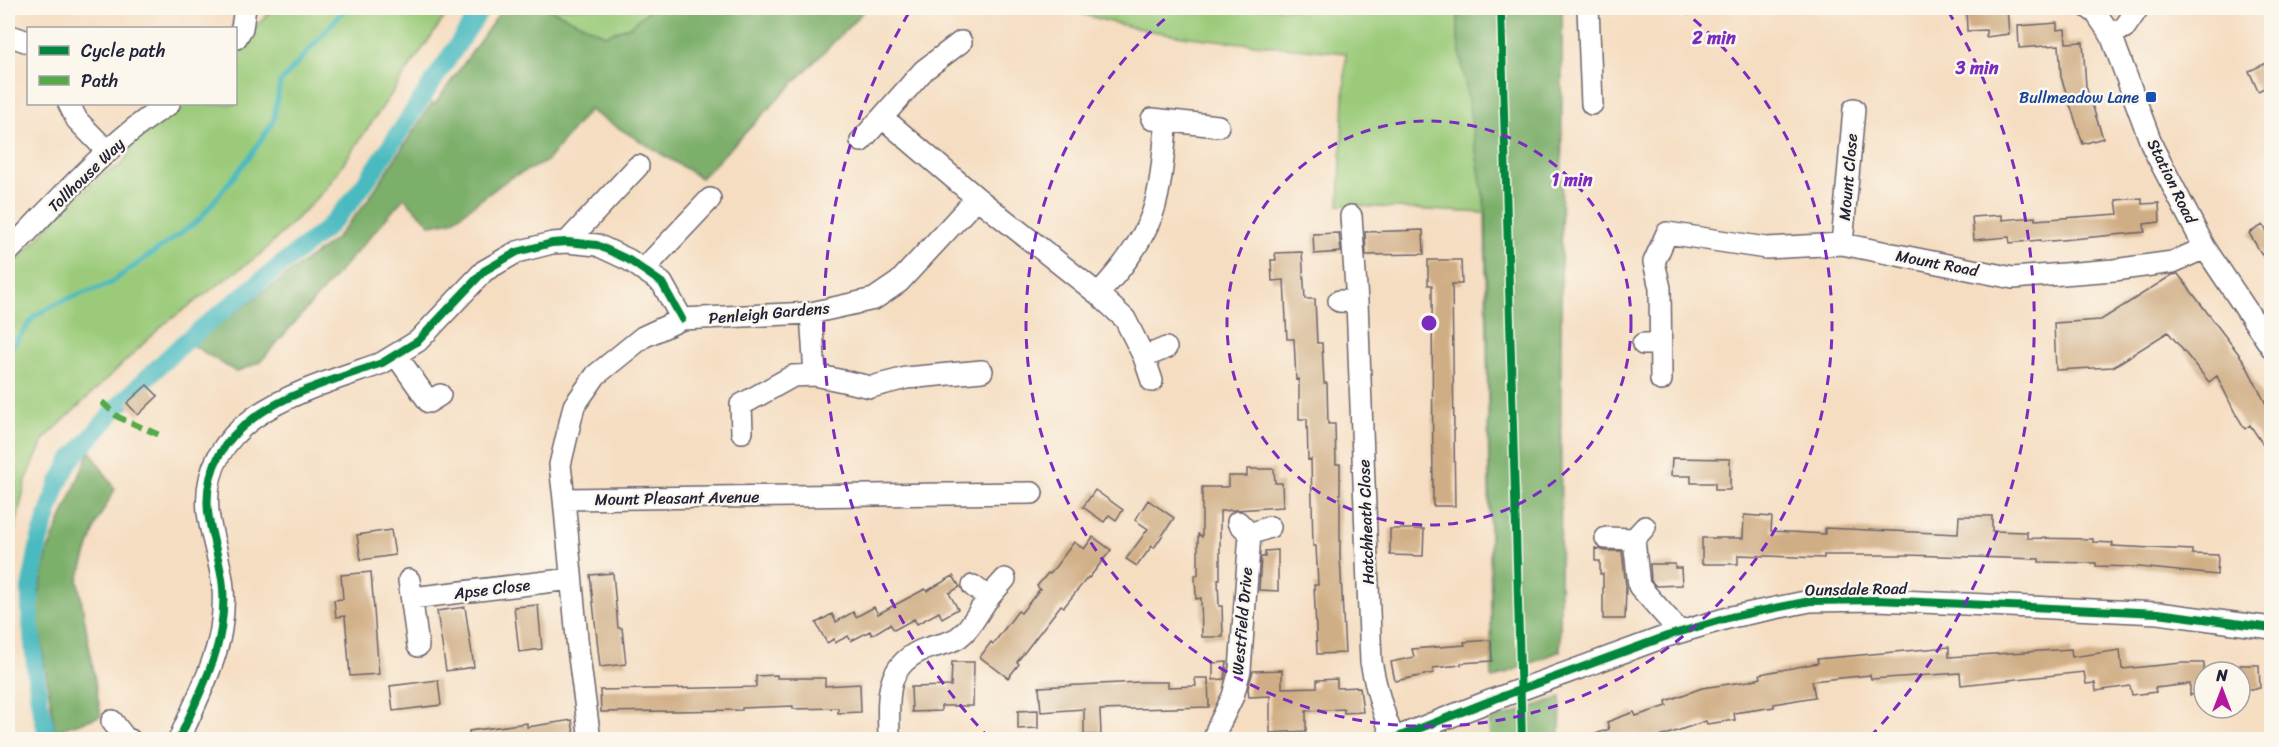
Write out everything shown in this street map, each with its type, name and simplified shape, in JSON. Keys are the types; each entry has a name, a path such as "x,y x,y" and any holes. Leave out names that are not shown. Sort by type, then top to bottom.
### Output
{"street":[{"path":"237,36 242,28 245,8"},
{"path":"1588,8 1592,104"},
{"name":"Station Road","path":"2089,8 2096,13 2111,35 2153,148 2205,248 2271,348"},
{"path":"2111,35 2125,27 2138,8"},
{"path":"8,35 27,42"},
{"path":"861,141 924,70 961,42"},
{"path":"70,105 77,120 108,152"},
{"name":"Tollhouse Way","path":"8,252 108,152 144,119 167,105"},
{"name":"Mount Close","path":"1842,244 1854,109"},
{"path":"883,118 977,198 1098,294 1125,319 1144,357 1152,381"},
{"path":"1098,294 1122,268 1150,221 1159,186 1159,120 1218,126"},
{"path":"567,242 638,166"},
{"name":"Penleigh Gardens","path":"564,499 560,465 574,406 596,375 643,337 682,319 811,313 874,299 899,282 977,198"},
{"path":"645,269 710,199"},
{"name":"Hatchheath Close","path":"1351,216 1348,302 1371,662 1381,708 1392,739"},
{"name":"Mount Road","path":"1661,380 1652,344 1660,288 1654,262 1667,233 1766,248 1842,244 2013,278 2114,270 2173,262 2205,248"},
{"path":"178,740 205,683 221,631 223,589 208,511 210,474 227,442 255,416 287,397 382,363 396,355 418,341 484,271 517,252 552,243 597,245 645,269 662,283 682,319"},
{"path":"811,313 815,375"},
{"path":"1144,357 1166,348"},
{"path":"396,355 429,402 440,395"},
{"path":"742,432 741,405 793,376 815,375 871,387 906,378 982,372"},
{"name":"Mount Pleasant Avenue","path":"564,499 1032,494"},
{"path":"564,499 578,649 590,740"},
{"name":"Westfield Drive","path":"1214,740 1233,696 1240,670 1253,527"},
{"path":"1606,538 1639,533 1639,586 1680,632"},
{"name":"Apse Close","path":"418,645 410,589 572,579"},
{"path":"889,740 890,684 896,670 905,660 922,650 958,638 968,629 981,592 1005,579"},
{"name":"Ounsdale Road","path":"1392,739 1680,632 1741,614 1810,601 1878,600 2158,613 2271,632"},
{"path":"112,721 129,740"}],"shaded area":[{"path":"1489,722 1490,739 1438,739"}],"green space":[{"path":"274,8 435,8 446,15 325,190 263,252 163,325 44,439 26,480 8,561 9,269 68,206 103,174 120,166 126,159 130,145 182,105 237,105 237,46"},
{"path":"503,8 547,8 605,35 630,26 652,8 867,8 701,178 589,110 546,162 510,178 452,221 431,225 404,198 260,362 236,372 192,345 335,239 365,204 432,103 435,104"},
{"path":"547,8 652,8 630,27 605,35"},
{"path":"1065,8 1562,8 1560,651 1492,679 1485,213 1339,205 1346,53 1168,34 1098,19"},
{"path":"1458,8 1562,8 1560,651 1492,679 1486,213 1458,40"},
{"path":"90,451 115,489 97,522 78,580 101,716 55,731 36,608 48,550"},
{"path":"1561,697 1560,739 1490,739 1489,722"}],"building":[{"path":"1966,8 2007,8 2009,34 1986,37 1986,30 1967,31"},
{"path":"2057,23 2057,30 2065,29 2066,43 2083,42 2086,86 2103,138 2083,144 2061,77 2059,45 2019,48 2018,26"},
{"path":"2271,61 2271,85 2258,91 2249,71"},
{"path":"2142,198 2142,204 2159,203 2160,222 2144,224 2145,232 2041,242 2040,240 2010,243 2009,237 1974,240 1972,217 2002,215 2002,220 2035,217 2035,220 2118,214 2116,200"},
{"path":"2263,225 2271,238 2271,270 2249,233"},
{"path":"1423,230 1424,254 1366,255 1365,232"},
{"path":"1339,233 1341,252 1314,254 1313,234"},
{"path":"1302,252 1305,299 1315,299 1317,343 1322,343 1324,383 1327,383 1328,424 1335,424 1336,464 1340,464 1340,555 1345,653 1317,654 1314,585 1318,585 1316,546 1313,546 1311,459 1308,460 1307,419 1299,419 1299,379 1296,380 1294,339 1287,339 1284,280 1272,281 1271,260 1276,260 1275,253"},
{"path":"1428,260 1461,260 1462,284 1452,284 1455,506 1433,506 1432,285 1428,285"},
{"path":"2178,274 2244,361 2271,414 2271,456 2250,425 2245,429 2217,376 2209,382 2168,332 2113,367 2056,370 2054,323 2101,320 2172,275"},
{"path":"147,385 158,396 138,415 127,403"},
{"path":"1672,458 1730,459 1730,490 1715,490 1715,483 1691,483 1691,476 1671,476"},
{"path":"1247,469 1274,469 1275,483 1282,483 1283,507 1220,511 1220,579 1218,579 1223,637 1202,637 1201,598 1196,599 1195,575 1198,575 1198,534 1202,537 1202,487 1228,487 1228,476 1247,476"},
{"path":"1095,490 1123,510 1116,520 1109,515 1104,522 1083,507"},
{"path":"1148,500 1174,518 1154,548 1152,546 1137,566 1126,559 1148,529 1135,520"},
{"path":"1744,515 1772,517 1771,531 1825,534 1825,528 1958,534 1959,516 1992,516 1992,531 2027,532 2027,538 2093,539 2093,542 2113,543 2112,546 2192,550 2192,554 2218,555 2217,575 2139,567 2096,566 2096,563 2039,562 2039,559 1906,555 1824,555 1824,558 1738,555 1738,564 1702,564 1702,538 1743,538"},
{"path":"1390,529 1424,529 1423,556 1390,555"},
{"path":"391,530 395,555 361,560 357,535"},
{"path":"1093,537 1111,550 1064,607 1061,605 1017,662 1019,664 1008,678 980,657 1018,611 1021,613 1040,589 1037,586 1048,573 1050,574 1074,542 1084,549"},
{"path":"1595,548 1622,551 1626,587 1625,619 1603,619 1603,574 1600,574 1600,561 1595,561"},
{"path":"1278,550 1278,591 1259,590 1261,557 1265,557 1265,551"},
{"path":"1650,564 1675,564 1675,568 1681,568 1682,585 1656,586 1651,581"},
{"path":"371,572 379,674 350,676 345,616 336,617 334,600 343,599 341,575"},
{"path":"613,573 618,628 622,628 626,664 600,667 590,575"},
{"path":"953,576 960,587 949,593 958,609 942,618 939,612 917,624 914,619 894,630 890,624 872,635 870,631 851,641 848,636 835,643 834,639 827,643 816,623 832,614 836,622 853,612 856,617 874,607 878,614"},
{"path":"538,605 542,649 519,652 514,607"},
{"path":"465,607 474,667 446,671 437,611"},
{"path":"1491,640 1492,661 1433,668 1434,673 1395,681 1391,662 1414,657 1412,649 1465,645 1464,642"},
{"path":"1949,647 1949,657 2071,649 2072,657 2120,650 2122,669 2192,663 2192,695 2190,695 2190,684 2155,688 2156,692 2132,695 2130,686 2096,691 2095,683 2086,684 2084,672 1961,685 1960,673 1871,679 1870,675 1812,681 1815,697 1774,704 1774,707 1734,713 1735,720 1707,724 1706,721 1651,740 1585,740 1585,738 1609,729 1607,722 1634,712 1636,716 1667,706 1666,701 1702,688 1761,678 1760,674 1818,663 1817,659"},
{"path":"952,662 974,662 973,706 941,706 941,711 912,712 911,687 951,686"},
{"path":"1227,662 1224,679 1213,680 1213,663"},
{"path":"2252,665 2259,665 2260,688 2252,689"},
{"path":"1282,670 1282,688 1317,687 1317,680 1337,679 1337,688 1360,687 1363,712 1344,713 1344,709 1306,711 1306,731 1270,733 1270,696 1249,697 1248,688 1253,671"},
{"path":"777,675 777,678 825,678 825,686 860,684 861,712 838,713 838,708 793,709 793,706 742,708 742,710 601,712 600,690 756,687 756,676"},
{"path":"1195,678 1208,678 1209,707 1100,710 1101,735 1084,735 1084,709 1041,712 1039,687 1140,682 1168,682 1168,687 1196,686"},
{"path":"438,680 441,705 393,711 390,686"},
{"path":"1038,710 1038,728 1018,729 1018,711"},
{"path":"572,720 574,734 539,740 469,740 469,731 527,723 527,727"}],"waterway":[{"path":"8,352 35,316 62,301 109,284 199,220 251,155 273,122 280,83 346,8"},
{"path":"48,740 36,676 30,589 39,542 57,486 70,461 120,404 182,344 326,229 351,202 482,8"}],"marked path":[{"path":"102,402 118,417 164,437"}],"cycle path":[{"path":"1501,8 1522,740"},
{"path":"179,740 209,671 222,624 222,578 208,512 210,478 222,451 241,428 265,410 294,395 382,363 418,341 484,271 517,252 552,243 597,245 629,260 662,283 682,319"},
{"path":"1390,740 1667,636 1731,617 1810,601 1878,600 2158,613 2272,628"}],"place":[{"name":"Bullmeadow Lane","path":"2151,97"}]}
